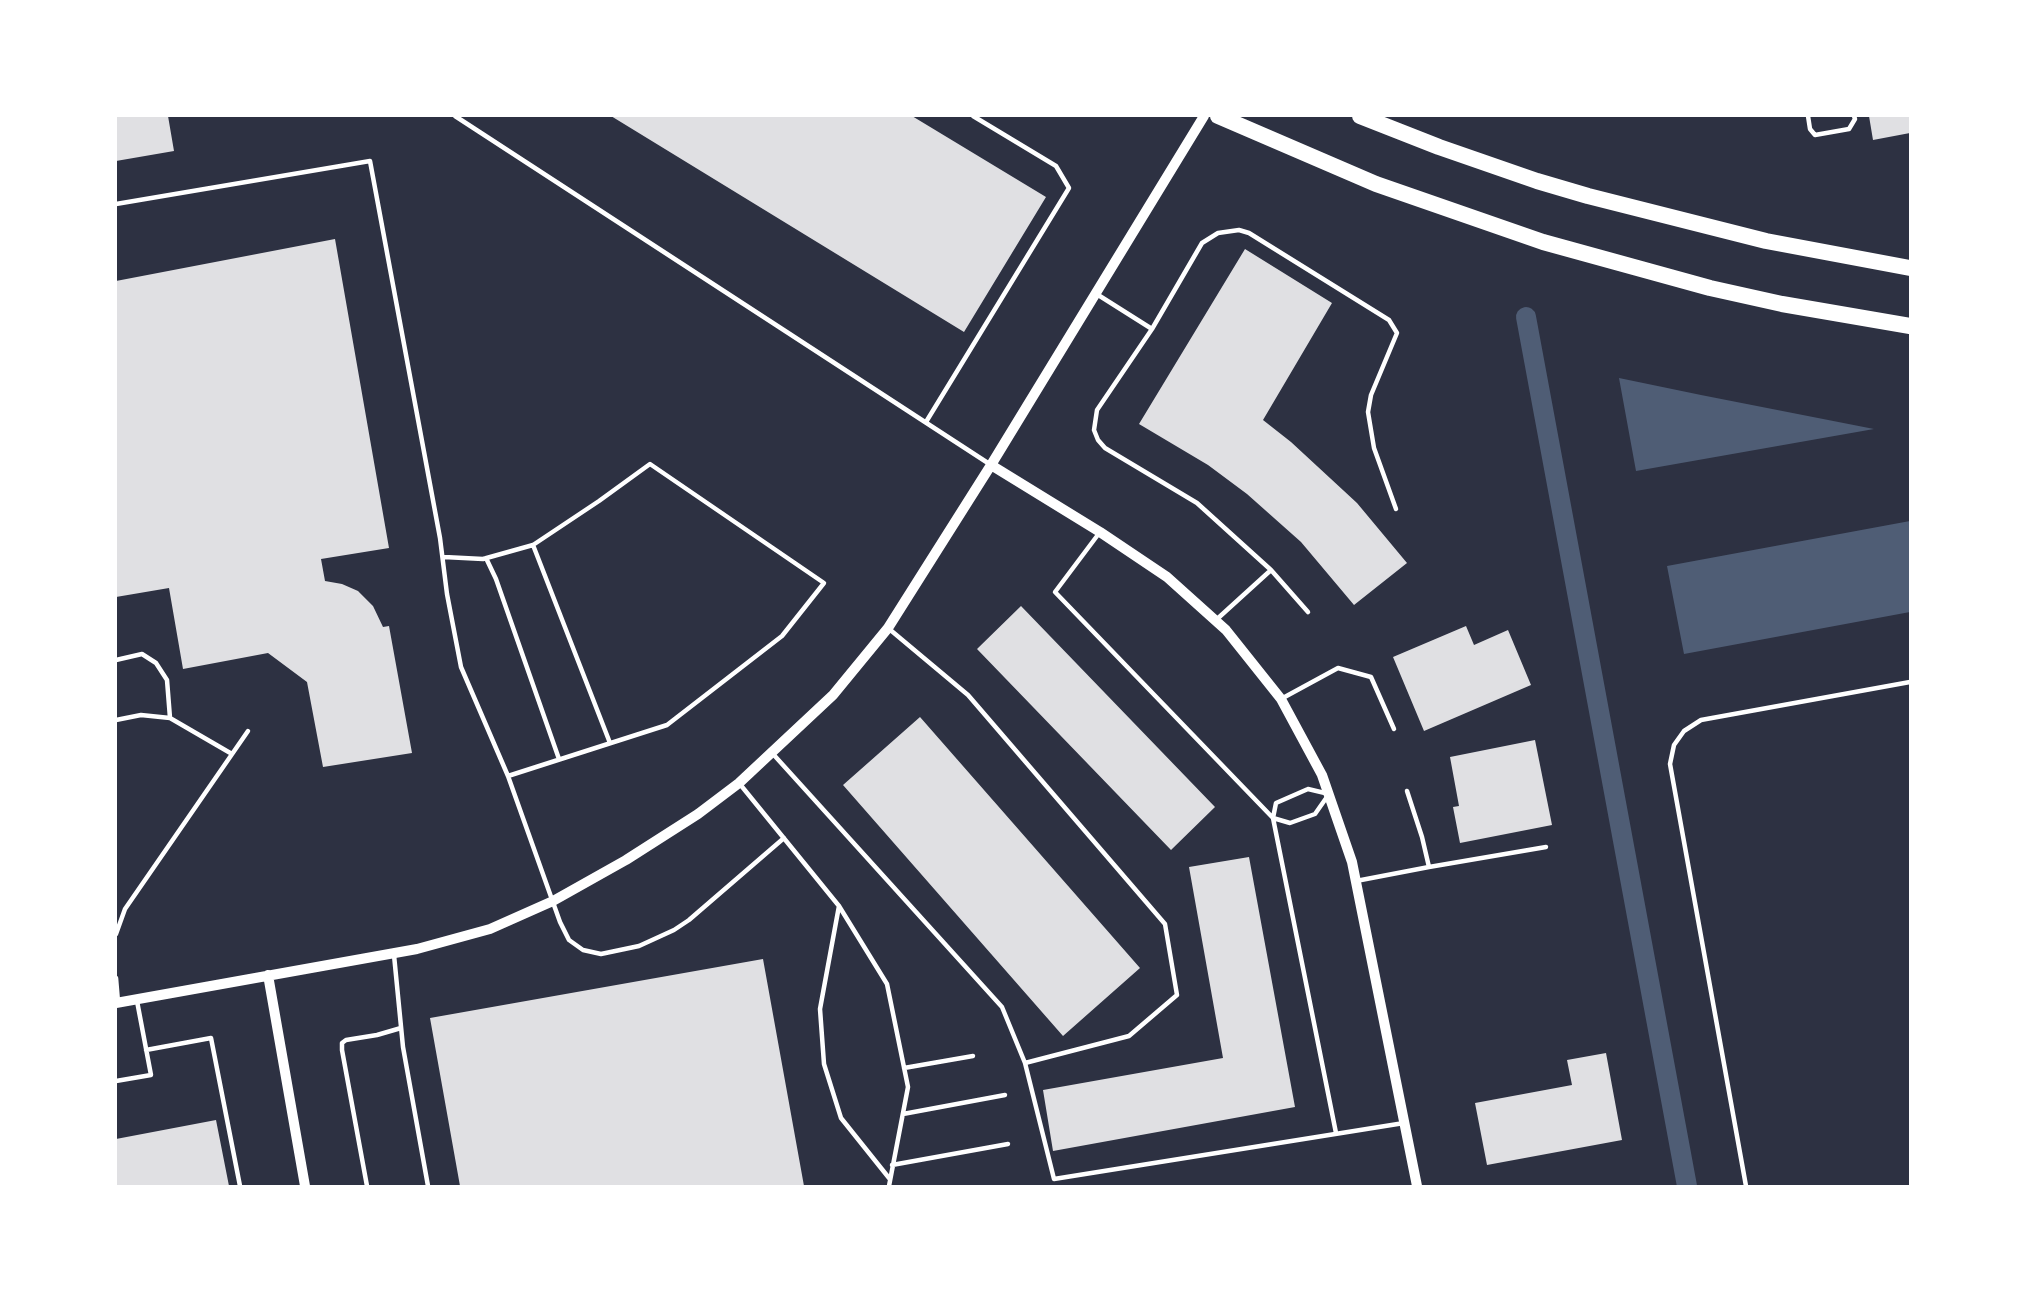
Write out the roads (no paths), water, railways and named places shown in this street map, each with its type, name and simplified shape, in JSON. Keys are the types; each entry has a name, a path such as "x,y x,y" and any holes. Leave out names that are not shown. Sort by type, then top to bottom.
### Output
{"highway":[{"path":"1218,116 1376,184 1543,242 1710,288 1803,308 1911,326"},
{"path":"1360,116 1439,147 1537,181 1643,211 1766,242 1911,268"}],"street":[{"path":"117,1003 417,949 490,929 553,901 653,843 698,814 739,783 833,695 888,628 991,465 1204,116"},
{"path":"991,465 1100,532 1167,577 1226,630 1281,699 1322,775 1352,862 1417,1186"},
{"path":"268,975 305,1186"}],"lane":[{"path":"456,116 991,465"},
{"path":"926,422 1069,188 1056,166 973,116"},
{"path":"1808,116 1810,129 1815,135 1849,129 1854,116"},
{"path":"116,204 370,161 444,557 447,594 461,667 508,776 560,922 569,940 583,950 601,954 639,946 674,930 689,920 784,838"},
{"path":"1308,612 1271,570 1197,503 1106,448 1098,440 1094,430 1097,410 1152,329 1202,243 1218,233 1239,230 1248,233 1389,320 1397,333 1371,395 1368,412 1374,448 1396,508"},
{"path":"1095,293 1152,329"},
{"path":"444,557 486,558 533,544 650,464 824,583 782,636 667,725 508,776"},
{"path":"1100,532 1055,592 1273,818 1290,823 1315,814 1329,794 1308,789 1276,803 1273,818 1336,1133"},
{"path":"533,544 610,743"},
{"path":"486,558 496,579 559,759"},
{"path":"1215,621 1271,570"},
{"path":"888,628 968,695 1165,924 1177,995 1129,1036 1025,1063"},
{"path":"116,660 142,654 156,663 167,680 170,718"},
{"path":"1281,699 1338,668 1371,677 1394,729"},
{"path":"1746,1186 1670,764 1674,745 1684,731 1701,720 1911,682"},
{"path":"116,720 141,715 170,718 232,754"},
{"path":"116,934 125,909 248,730"},
{"path":"772,753 1002,1007 1025,1063 1054,1179 1404,1122"},
{"path":"739,783 839,906 886,984 908,1087 889,1186"},
{"path":"1407,791 1429,867"},
{"path":"1356,881 1546,847"},
{"path":"839,906 820,1010 824,1064 841,1118 890,1179"},
{"path":"394,953 401,1028 428,1186"},
{"path":"116,978 117,1003"},
{"path":"116,1081 151,1075 137,999"},
{"path":"367,1186 342,1043 346,1040 401,1028"},
{"path":"146,1050 211,1038 240,1186"},
{"path":"904,1068 973,1056"},
{"path":"903,1113 1005,1095"},
{"path":"892,1165 1008,1144"}],"water":[{"path":"1619,378 1701,395 1874,429 1636,471"},
{"path":"1910,521 1910,612 1684,654 1667,566"}],"waterway":[{"path":"1526,317 1687,1186"}]}
